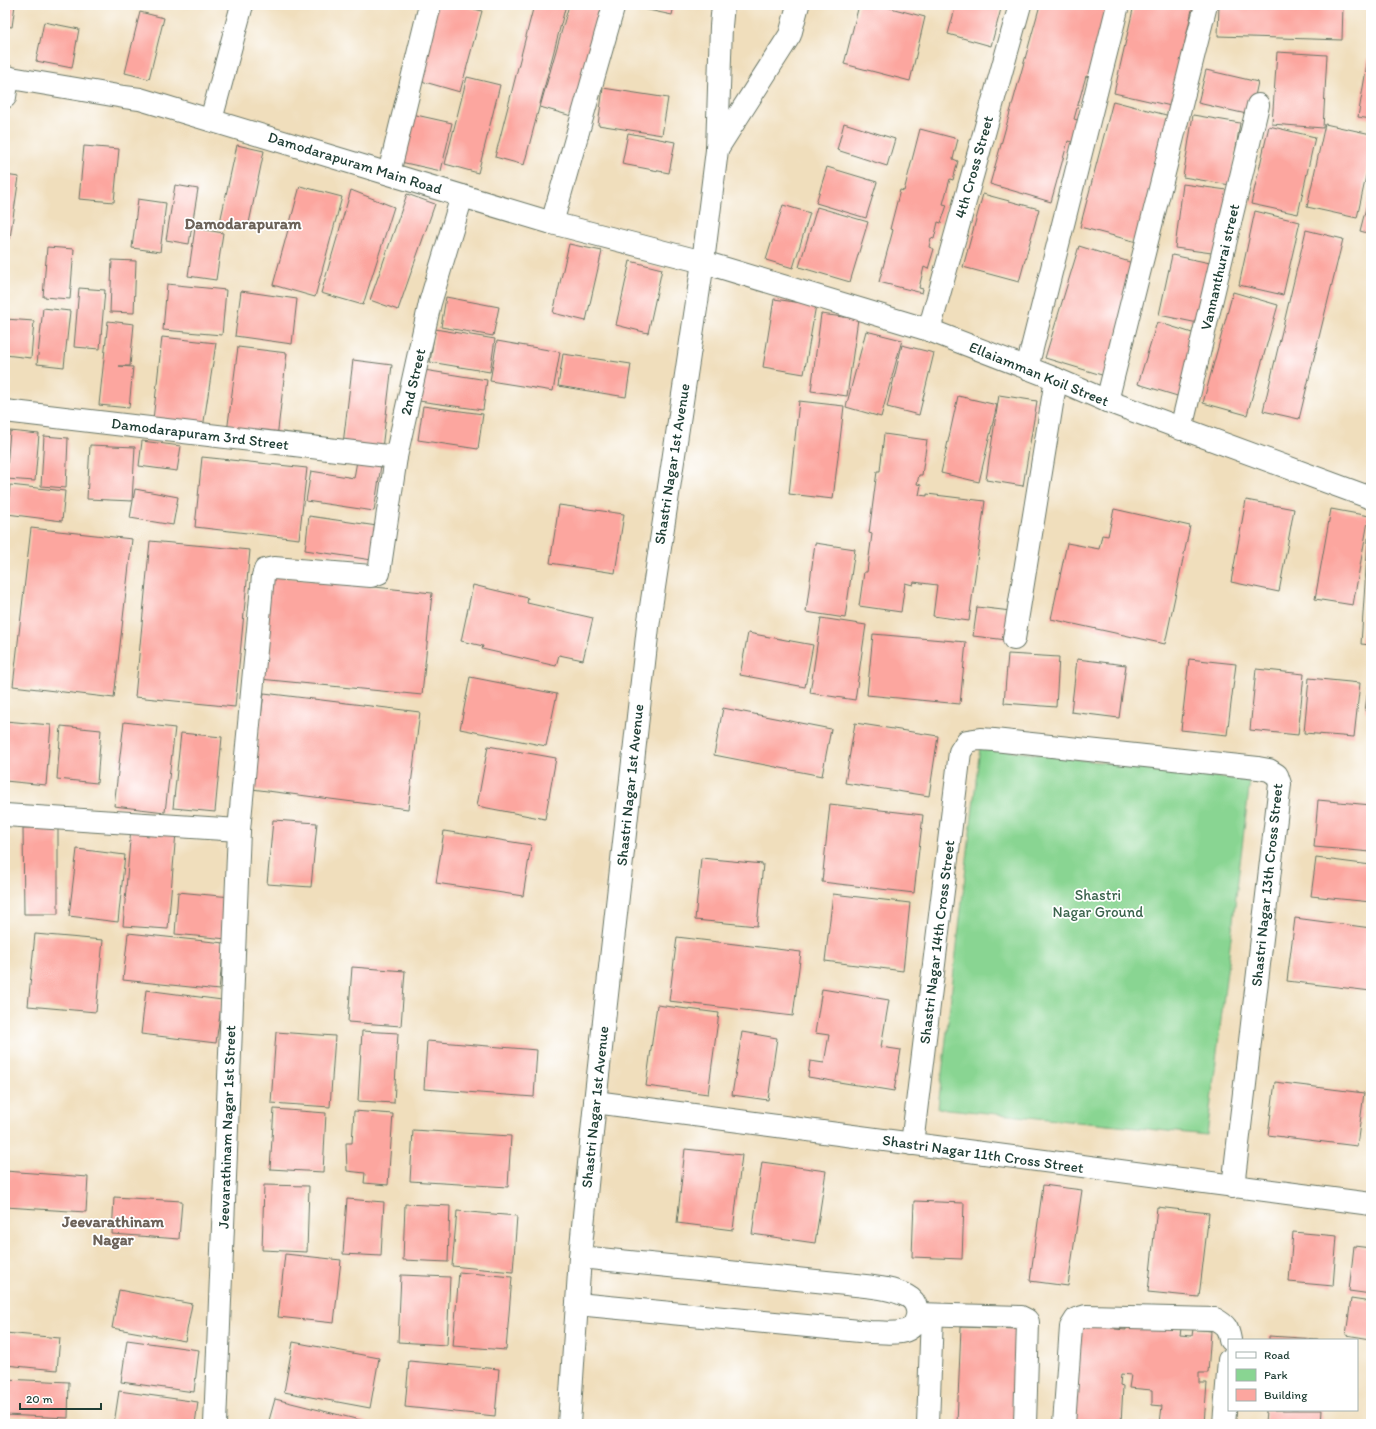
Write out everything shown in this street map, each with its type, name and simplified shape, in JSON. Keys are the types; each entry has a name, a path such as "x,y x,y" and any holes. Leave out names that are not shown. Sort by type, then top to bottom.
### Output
{"street":[{"path":"211,120 242,5"},
{"path":"389,174 430,5"},
{"path":"552,223 614,5"},
{"name":"Shastri Nagar 1st Avenue","path":"569,1424 580,1257 594,1102 648,627 703,262 716,150 723,5"},
{"path":"716,150 790,35 798,5"},
{"name":"4th Cross Street","path":"929,330 1020,5"},
{"path":"1026,368 1118,5"},
{"path":"1107,402 1206,5"},
{"name":"Damodarapuram Main Road","path":"6,84 140,99 552,223 703,262"},
{"name":"Vannanthurai street","path":"1181,429 1258,105"},
{"name":"2nd Street","path":"379,573 396,457 430,303 462,196"},
{"name":"Ellaiamman Koil Street","path":"703,262 929,330 1056,379 1107,402 1371,498"},
{"path":"1014,639 1056,379"},
{"name":"Damodarapuram 3rd Street","path":"5,411 396,457"},
{"name":"Jeevarathinam Nagar 1st Street","path":"215,1424 239,830 263,576 265,570 274,568 371,576 379,573"},
{"name":"Shastri Nagar 13th Cross Street","path":"967,741 980,739 994,740 1250,768 1268,770 1277,775 1280,784 1279,794 1233,1186"},
{"name":"Shastri Nagar 14th Cross Street","path":"912,1144 960,752 967,741"},
{"path":"5,815 239,830"},
{"name":"Shastri Nagar 11th Cross Street","path":"594,1102 1371,1204"},
{"path":"580,1257 856,1285 890,1290 908,1296 915,1302 925,1315 928,1424"},
{"path":"577,1304 884,1332 906,1331 914,1326 925,1315 1021,1318 1027,1320 1028,1322 1025,1424"},
{"path":"1064,1424 1070,1337 1073,1322 1076,1319 1086,1316 1215,1319 1224,1324 1229,1331 1230,1339"},
{"path":"1224,1424 1228,1373"}],"green space":[{"name":"Shastri Nagar Ground","path":"980,747 1250,781 1207,1135 938,1108"}],"building":[{"path":"5,5 15,5 12,27 5,26"},
{"path":"434,5 459,5 482,11 460,92 414,79"},
{"path":"534,5 566,5 524,165 495,157"},
{"path":"569,5 607,5 575,117 540,107"},
{"path":"634,5 674,5 672,15 634,7"},
{"path":"859,5 879,5 925,17 910,81 844,64"},
{"path":"956,5 1002,5 991,46 948,34"},
{"path":"1040,5 1110,5 1093,78 1086,76 1074,119 1081,121 1075,143 1068,141 1051,202 990,184"},
{"path":"1134,5 1193,5 1171,106 1114,93"},
{"path":"1219,5 1343,5 1342,40 1218,36"},
{"path":"140,12 164,18 149,79 125,73"},
{"path":"44,22 79,29 72,68 36,61"},
{"path":"1277,52 1327,55 1323,128 1272,124"},
{"path":"1368,58 1371,58 1371,119 1358,117"},
{"path":"1206,70 1258,82 1251,115 1198,103"},
{"path":"467,77 500,85 478,173 445,164"},
{"path":"603,88 668,98 662,135 598,125"},
{"path":"1113,101 1170,116 1137,242 1080,227"},
{"path":"407,113 452,123 441,171 396,161"},
{"path":"1193,115 1240,123 1230,185 1183,177"},
{"path":"844,123 895,139 887,166 837,150"},
{"path":"1325,124 1371,134 1371,153 1357,218 1307,207"},
{"path":"1269,126 1315,137 1298,214 1251,204"},
{"path":"920,129 958,139 953,159 958,161 953,180 950,179 943,204 947,205 941,223 938,222 934,239 931,238 929,247 934,249 928,269 924,267 919,288 923,289 922,293 879,282 893,230 890,229 900,190 904,191"},
{"path":"628,133 675,142 669,173 622,164"},
{"path":"237,145 264,151 248,228 220,222"},
{"path":"84,146 119,149 114,202 79,199"},
{"path":"827,167 877,182 866,218 816,203"},
{"path":"5,175 19,177 10,238 5,238"},
{"path":"1183,184 1227,190 1219,254 1175,248"},
{"path":"175,185 198,189 189,244 166,240"},
{"path":"300,186 342,197 315,297 273,285"},
{"path":"351,190 394,207 363,305 321,293"},
{"path":"1371,192 1371,234 1360,231"},
{"path":"407,194 435,204 398,310 370,300"},
{"path":"983,194 1039,209 1019,282 963,267"},
{"path":"138,199 166,203 160,252 132,248"},
{"path":"783,205 810,213 793,268 766,260"},
{"path":"817,207 868,222 850,282 799,267"},
{"path":"1255,211 1300,222 1283,295 1239,285"},
{"path":"195,228 223,233 216,280 188,276"},
{"path":"1306,230 1343,239 1299,419 1263,411"},
{"path":"569,244 602,251 586,321 553,313"},
{"path":"1079,246 1139,265 1105,376 1045,358"},
{"path":"47,247 74,249 70,299 43,297"},
{"path":"1172,255 1210,263 1198,323 1159,315"},
{"path":"112,260 136,261 134,313 110,312"},
{"path":"630,261 662,269 648,333 616,325"},
{"path":"167,284 226,290 222,335 163,330"},
{"path":"79,288 105,290 100,349 74,347"},
{"path":"241,291 297,299 292,344 235,336"},
{"path":"1233,292 1278,305 1247,415 1203,403"},
{"path":"446,297 499,307 493,336 441,327"},
{"path":"774,299 816,305 804,374 763,367"},
{"path":"43,308 70,311 64,367 37,364"},
{"path":"821,314 858,319 847,396 811,391"},
{"path":"5,319 34,321 31,358 5,355"},
{"path":"108,321 134,324 130,366 119,366 133,367 129,408 99,405"},
{"path":"1157,322 1202,336 1184,398 1138,384"},
{"path":"435,329 495,339 490,372 430,362"},
{"path":"866,331 902,340 881,417 846,407"},
{"path":"162,337 216,343 203,428 153,420"},
{"path":"497,341 560,352 553,391 490,381"},
{"path":"902,345 934,353 919,415 887,407"},
{"path":"238,347 287,353 277,438 227,432"},
{"path":"563,354 631,364 626,397 558,386"},
{"path":"353,360 392,365 382,449 343,444"},
{"path":"424,370 487,380 483,410 419,401"},
{"path":"999,395 1037,401 1023,486 986,480"},
{"path":"958,396 997,405 979,482 941,473"},
{"path":"799,401 844,406 833,499 789,494"},
{"path":"423,406 483,414 478,449 418,440"},
{"path":"10,431 39,434 35,481 6,479"},
{"path":"884,434 927,440 922,475 919,475 917,484 921,485 919,495 927,496 927,494 985,501 969,621 933,616 937,585 914,582 913,585 905,583 901,612 859,606 864,572 867,572 872,534 869,533 877,471 880,471"},
{"path":"44,436 68,438 66,488 41,486"},
{"path":"142,441 181,446 177,471 139,466"},
{"path":"90,445 135,447 132,501 87,499"},
{"path":"358,455 382,459 374,511 306,501 311,471 354,478"},
{"path":"202,457 307,468 299,539 195,527"},
{"path":"10,485 65,491 62,521 7,514"},
{"path":"135,489 178,497 173,525 130,518"},
{"path":"1246,500 1294,509 1279,592 1231,582"},
{"path":"559,505 624,514 615,573 550,563"},
{"path":"1114,509 1190,526 1165,644 1051,619 1067,543 1099,549 1102,535 1108,536"},
{"path":"1331,509 1369,516 1353,605 1315,599"},
{"path":"309,516 377,526 372,560 305,550"},
{"path":"31,528 132,539 114,698 13,686"},
{"path":"1368,538 1371,538 1371,645 1361,644"},
{"path":"150,541 250,550 235,707 135,697"},
{"path":"815,543 855,549 845,618 806,612"},
{"path":"270,576 432,593 422,695 260,679"},
{"path":"473,585 528,598 527,603 593,618 583,660 559,655 556,666 482,649 483,646 461,641"},
{"path":"977,607 1011,611 1007,640 973,636"},
{"path":"821,618 866,625 855,700 810,693"},
{"path":"748,633 813,645 805,687 740,675"},
{"path":"873,634 966,642 960,704 867,695"},
{"path":"1008,654 1059,657 1056,707 1004,703"},
{"path":"1077,659 1126,665 1119,718 1071,712"},
{"path":"1189,659 1236,664 1227,735 1181,730"},
{"path":"1256,669 1304,674 1298,735 1250,730"},
{"path":"1371,675 1371,712 1365,711"},
{"path":"470,677 557,694 546,746 460,729"},
{"path":"1309,678 1360,683 1354,737 1304,733"},
{"path":"264,693 420,712 408,809 252,789"},
{"path":"723,708 831,729 822,776 714,755"},
{"path":"5,721 51,725 46,785 5,781"},
{"path":"124,722 175,728 165,812 114,806"},
{"path":"855,723 938,736 929,796 845,783"},
{"path":"61,726 101,730 97,783 57,779"},
{"path":"181,733 222,737 215,812 173,808"},
{"path":"488,746 556,758 545,819 477,806"},
{"path":"1318,800 1371,805 1371,852 1314,847"},
{"path":"830,804 923,815 914,893 822,882"},
{"path":"273,820 317,823 311,887 267,884"},
{"path":"23,828 58,828 58,914 24,914"},
{"path":"131,828 176,832 168,929 123,926"},
{"path":"444,831 531,845 523,896 436,883"},
{"path":"77,849 125,855 118,922 69,916"},
{"path":"701,858 763,864 757,926 695,920"},
{"path":"1316,858 1371,865 1371,902 1311,896"},
{"path":"178,892 231,897 227,939 175,934"},
{"path":"833,894 910,903 903,971 825,961"},
{"path":"1295,918 1371,928 1371,991 1287,981"},
{"path":"128,933 224,943 219,990 123,980"},
{"path":"35,934 103,940 96,1012 28,1006"},
{"path":"677,937 801,952 793,1016 669,1001"},
{"path":"352,967 405,971 401,1026 348,1022"},
{"path":"822,989 889,1000 881,1047 901,1050 894,1091 808,1077 810,1061 824,1063 829,1035 815,1033"},
{"path":"146,990 222,1000 216,1043 141,1034"},
{"path":"657,1005 719,1013 708,1094 646,1086"},
{"path":"362,1031 398,1033 394,1103 358,1101"},
{"path":"276,1032 335,1036 330,1107 271,1103"},
{"path":"742,1032 777,1038 768,1100 732,1095"},
{"path":"427,1041 537,1050 534,1097 424,1089"},
{"path":"1275,1082 1364,1093 1357,1146 1268,1135"},
{"path":"274,1109 326,1113 323,1172 270,1169"},
{"path":"354,1111 393,1114 388,1185 364,1183 365,1173 347,1171 346,1143 352,1143"},
{"path":"413,1130 511,1136 508,1187 410,1181"},
{"path":"685,1149 742,1155 733,1230 677,1223"},
{"path":"762,1162 826,1171 815,1243 752,1234"},
{"path":"5,1171 88,1177 86,1212 5,1207"},
{"path":"264,1185 309,1186 307,1252 262,1250"},
{"path":"1043,1185 1082,1190 1068,1286 1030,1281"},
{"path":"114,1197 182,1201 179,1239 112,1234"},
{"path":"347,1199 384,1202 381,1256 343,1254"},
{"path":"914,1201 964,1203 962,1259 912,1257"},
{"path":"405,1204 450,1206 448,1262 403,1260"},
{"path":"1157,1207 1209,1213 1199,1297 1148,1292"},
{"path":"457,1211 517,1216 513,1272 452,1266"},
{"path":"1293,1232 1337,1236 1333,1286 1289,1282"},
{"path":"1354,1246 1371,1248 1371,1294 1349,1291"},
{"path":"285,1254 341,1260 334,1323 278,1317"},
{"path":"459,1272 512,1277 506,1350 453,1346"},
{"path":"401,1275 450,1277 447,1345 398,1342"},
{"path":"119,1290 192,1304 185,1341 112,1328"},
{"path":"1351,1299 1371,1302 1371,1339 1346,1335"},
{"path":"1076,1322 1116,1324 1115,1329 1126,1330 1126,1325 1181,1329 1180,1335 1192,1336 1193,1329 1211,1331 1208,1373 1199,1373 1199,1383 1207,1383 1204,1424 1150,1424 1150,1422 1160,1423 1162,1406 1152,1405 1152,1390 1129,1388 1131,1375 1121,1374 1120,1385 1123,1386 1121,1424 1065,1424"},
{"path":"961,1327 1018,1329 1014,1424 957,1424"},
{"path":"5,1333 60,1338 57,1370 5,1365"},
{"path":"1269,1336 1318,1339 1269,1339"},
{"path":"127,1340 199,1350 194,1392 121,1382"},
{"path":"293,1342 379,1358 370,1408 284,1392"},
{"path":"409,1361 499,1369 495,1416 405,1407"},
{"path":"5,1379 69,1382 68,1418 5,1415"},
{"path":"119,1391 198,1402 195,1424 114,1424"},
{"path":"275,1399 372,1423 372,1424 268,1424"},
{"path":"1266,1411 1322,1411 1321,1424 1265,1424"}],"district":[{"name":"Damodarapuram","path":"243,223"},
{"name":"Jeevarathinam Nagar","path":"113,1230"}]}
